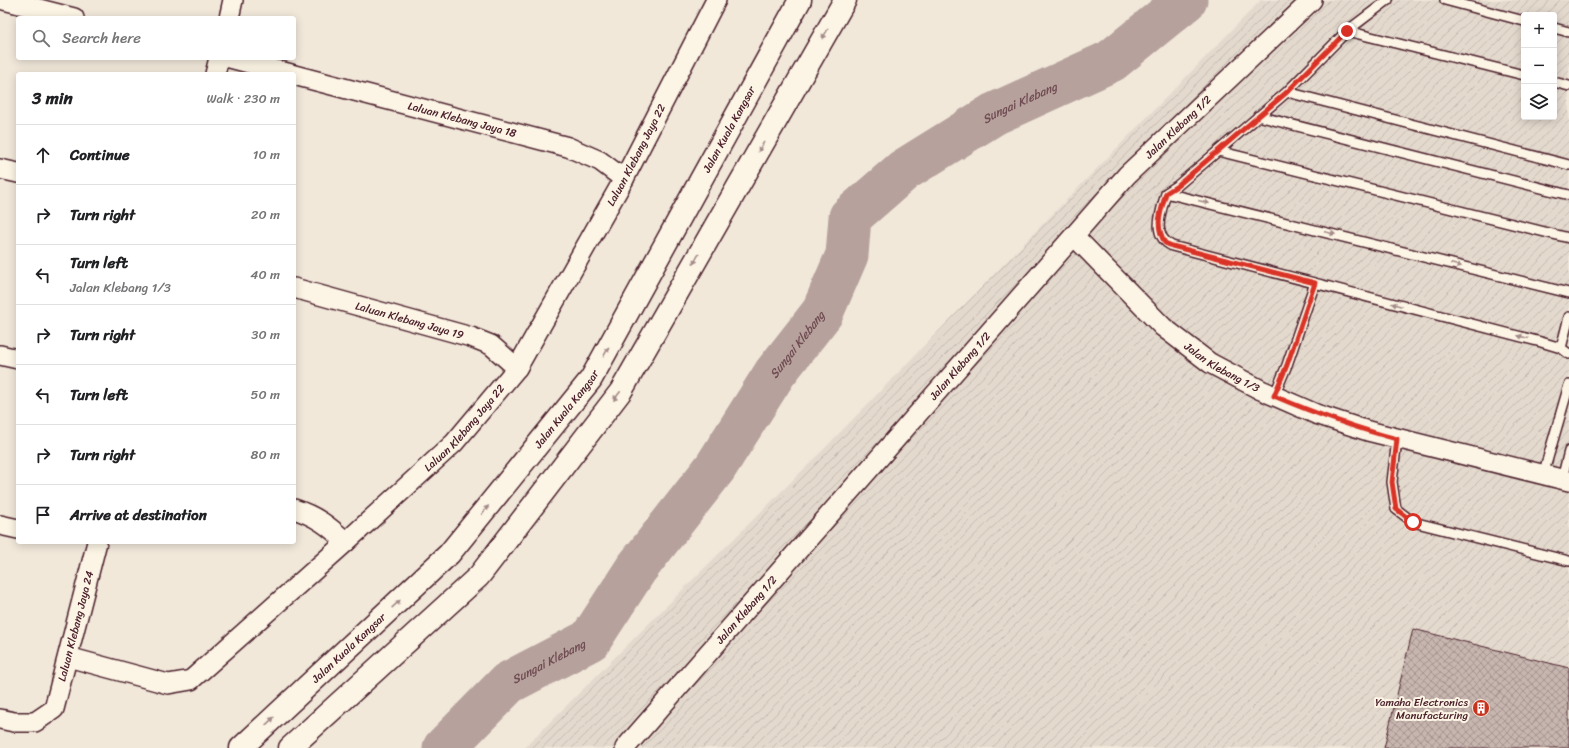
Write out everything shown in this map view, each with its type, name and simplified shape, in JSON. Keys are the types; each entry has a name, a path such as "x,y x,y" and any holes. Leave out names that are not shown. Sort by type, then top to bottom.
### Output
{"highway":[{"name":"Jalan Kuala Kangsar","path":"241,748 449,554 591,379 800,0"},
{"path":"290,748 479,576 621,390 844,0"}],"street":[{"path":"4,0 66,16"},
{"path":"230,16 234,0"},
{"name":"Laluan Klebang Jaya 22","path":"68,657 168,684 191,680 346,542 454,443 517,368 624,179 716,0"},
{"name":"Jalan Klebang 1/2","path":"625,748 1127,175 1312,0"},
{"path":"215,72 218,60"},
{"name":"Laluan Klebang Jaya 18","path":"238,60 285,72"},
{"name":"Laluan Klebang Jaya 18","path":"296,75 568,147 600,161 624,179"},
{"path":"0,168 16,172"},
{"name":"Jalan Klebang 1/3","path":"1074,236 1163,327 1210,363 1274,396 1316,414 1368,431 1565,480"},
{"name":"Laluan Klebang Jaya 19","path":"296,289 471,337 491,345 517,368"},
{"path":"0,355 16,359"},
{"path":"296,510 310,514 327,525 346,542"},
{"path":"0,525 16,529"},
{"name":"Laluan Klebang Jaya 24","path":"0,719 14,722 35,722 54,709 96,544"}],"lane":[{"path":"1388,0 1347,31 1287,92 1177,186 1166,193 1160,210 1159,221 1159,230 1165,243 1561,348 1569,354"},
{"path":"1444,0 1521,19"},
{"path":"1557,29 1569,32"},
{"path":"1347,31 1521,74"},
{"path":"1557,83 1569,86"},
{"path":"1287,92 1569,165"},
{"path":"1258,116 1569,195"},
{"path":"1218,151 1569,238"},
{"path":"1166,193 1569,293"},
{"path":"1274,396 1287,365 1315,283"},
{"path":"1561,348 1569,317"},
{"path":"1543,475 1569,385"},
{"path":"1397,439 1392,482 1396,509 1413,522 1569,561"},
{"path":"1565,480 1569,451"}],"shaded area":[{"path":"1261,0 1569,0 1569,748 524,748 820,453"}],"building":[{"name":"Yamaha Electronics Manufacturing","path":"1413,629 1569,668 1569,748 1384,748"}],"waterway":[{"name":"Sungai Klebang","path":"444,748 508,683 590,640 636,569 715,468 775,373 822,313 847,255 850,217 904,170 994,114 1111,61 1186,0"}],"place":[{"name":"Yamaha Electronics Manufacturing","path":"1481,708"}],"route":[{"path":"1347,31 1287,92 1177,186 1166,193 1160,210 1159,230 1165,243 1172,246 1315,283 1287,365 1274,396 1316,414 1397,439 1392,482 1396,509 1413,522"}]}
